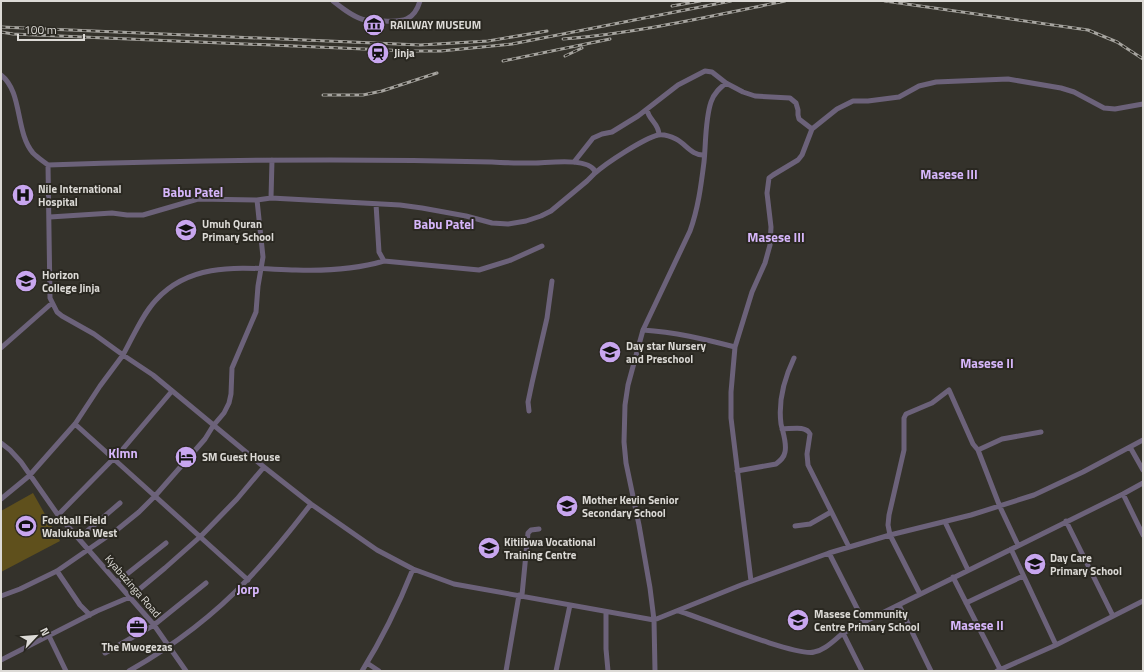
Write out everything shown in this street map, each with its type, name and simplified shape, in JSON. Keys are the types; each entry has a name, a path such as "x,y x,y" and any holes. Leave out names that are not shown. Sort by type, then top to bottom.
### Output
{"street":[{"path":"333,1 343,9 365,20 395,21 405,20 412,17 418,10 420,1"},
{"path":"574,162 593,138 612,132 647,109 678,85 696,76 702,71 712,72 743,92 755,96 790,98 796,102 799,119 812,129"},
{"path":"1,75 5,78 12,92 21,129 28,146 33,153 48,165 179,161 408,160 507,163 574,162 602,167"},
{"path":"752,581 731,418 731,392 735,347 752,292 765,263 770,245 771,227 767,193 769,178 773,174 798,160 802,155 812,129 837,108 854,101 868,101 899,97 919,86 937,82 1008,79 1061,88 1074,92 1104,108 1115,109 1143,104"},
{"path":"655,671 654,620 640,533 626,463 624,418 628,385 643,330 690,231 700,197 708,115 711,102 716,92 726,82"},
{"path":"647,109 648,116 658,127 659,135"},
{"path":"50,216 112,213 143,215 198,199 258,200 271,198 422,208 466,216 492,223 508,224 526,221 551,211 602,167 651,138 659,135 670,136 684,144 694,154 698,156 704,155"},
{"path":"271,198 272,160"},
{"path":"48,165 50,216 50,298 57,312 94,334 153,375 213,426 311,504 377,550 413,569 454,584 654,620 680,611 752,581 830,553 1000,507 1034,495 1143,440"},
{"path":"589,165 594,169 594,174"},
{"path":"1,596 26,587 57,571 123,525 155,496 205,439 213,426 224,413 229,403 232,368 256,312 258,286 263,257 258,200"},
{"path":"376,204 379,252 384,261"},
{"path":"1,499 30,476 75,424 123,355 149,308 166,291 197,274 237,268 299,270 338,269 384,261 479,270 511,260 542,246"},
{"path":"529,411 528,402 546,318 552,281"},
{"path":"1,348 52,303"},
{"path":"643,330 663,331 691,336 735,347"},
{"path":"737,471 776,464 783,458 786,452 780,416 782,396 785,377 794,358"},
{"path":"920,594 890,536 888,525 889,515 904,450 904,418 906,414 932,403 949,390 973,444 978,450 1000,507 1018,546"},
{"path":"58,515 114,458 172,391"},
{"path":"75,424 201,536 248,580"},
{"path":"782,429 805,429 809,432 807,454 808,465 849,547"},
{"path":"978,450 1002,439 1040,432"},
{"name":"Kyabazinga Road","path":"1,442 21,462 58,515 154,625 186,671"},
{"path":"1130,447 1143,470"},
{"path":"1,660 90,615 130,597 201,536 264,467"},
{"path":"680,611 775,644 804,653 813,653 834,642 843,634 864,622 1143,483"},
{"path":"1123,494 1143,535"},
{"path":"79,538 120,503"},
{"path":"129,671 169,647 218,608 248,580 311,504"},
{"path":"795,526 810,524 831,512"},
{"path":"1066,521 1113,616"},
{"path":"945,522 968,570"},
{"path":"506,671 520,595 528,533 531,530 539,530"},
{"path":"117,582 166,543"},
{"path":"1011,549 1056,644"},
{"path":"830,553 864,622"},
{"path":"362,671 402,596 413,569"},
{"path":"57,571 80,605 90,615"},
{"path":"966,603 1024,576"},
{"path":"953,577 999,670 1143,601"},
{"path":"105,652 154,625 206,583"},
{"path":"556,671 570,604"},
{"path":"899,605 931,671"},
{"path":"606,612 606,649 608,671"},
{"path":"843,634 862,671"},
{"path":"50,636 66,671"},
{"path":"367,663 379,671"}],"shaded area":[{"name":"Football Field Walukuba West","path":"33,493 60,541 1,572 1,511"}],"railway":[{"path":"672,6 700,1"},
{"path":"1,32 13,34 410,51 441,51 512,44 731,1"},
{"path":"563,39 619,33 785,1"},
{"path":"885,1 1088,30 1117,42 1143,59"},
{"path":"1,27 420,45 488,41 547,31"},
{"path":"503,61 610,39"},
{"path":"565,56 582,48"},
{"path":"323,95 363,95 382,91 437,73"}],"place":[{"name":"RAILWAY MUSEUM","path":"374,25"},
{"name":"Jinja","path":"378,53"},
{"name":"Nile International Hospital","path":"23,195"},
{"name":"Umuh Quran Primary School","path":"186,230"},
{"name":"Horizon College Jinja","path":"26,281"},
{"name":"Day star Nursery and Preschool","path":"610,352"},
{"name":"SM Guest House","path":"186,457"},
{"name":"Mother Kevin Senior Secondary School","path":"567,506"},
{"name":"Football Field Walukuba West","path":"26,526"},
{"name":"Kitiibwa Vocational Training Centre","path":"489,548"},
{"name":"Day Care Primary School","path":"1035,564"},
{"name":"Masese Community Centre Primary School","path":"798,620"},
{"name":"The Mwogezas","path":"137,627"}],"district":[{"name":"Masese III","path":"949,174"},
{"name":"Babu Patel","path":"193,192"},
{"name":"Babu Patel","path":"444,224"},
{"name":"Masese III","path":"776,237"},
{"name":"Masese II","path":"987,363"},
{"name":"Klmn","path":"123,453"},
{"name":"Jorp","path":"248,589"},
{"name":"Masese II","path":"977,625"}]}
